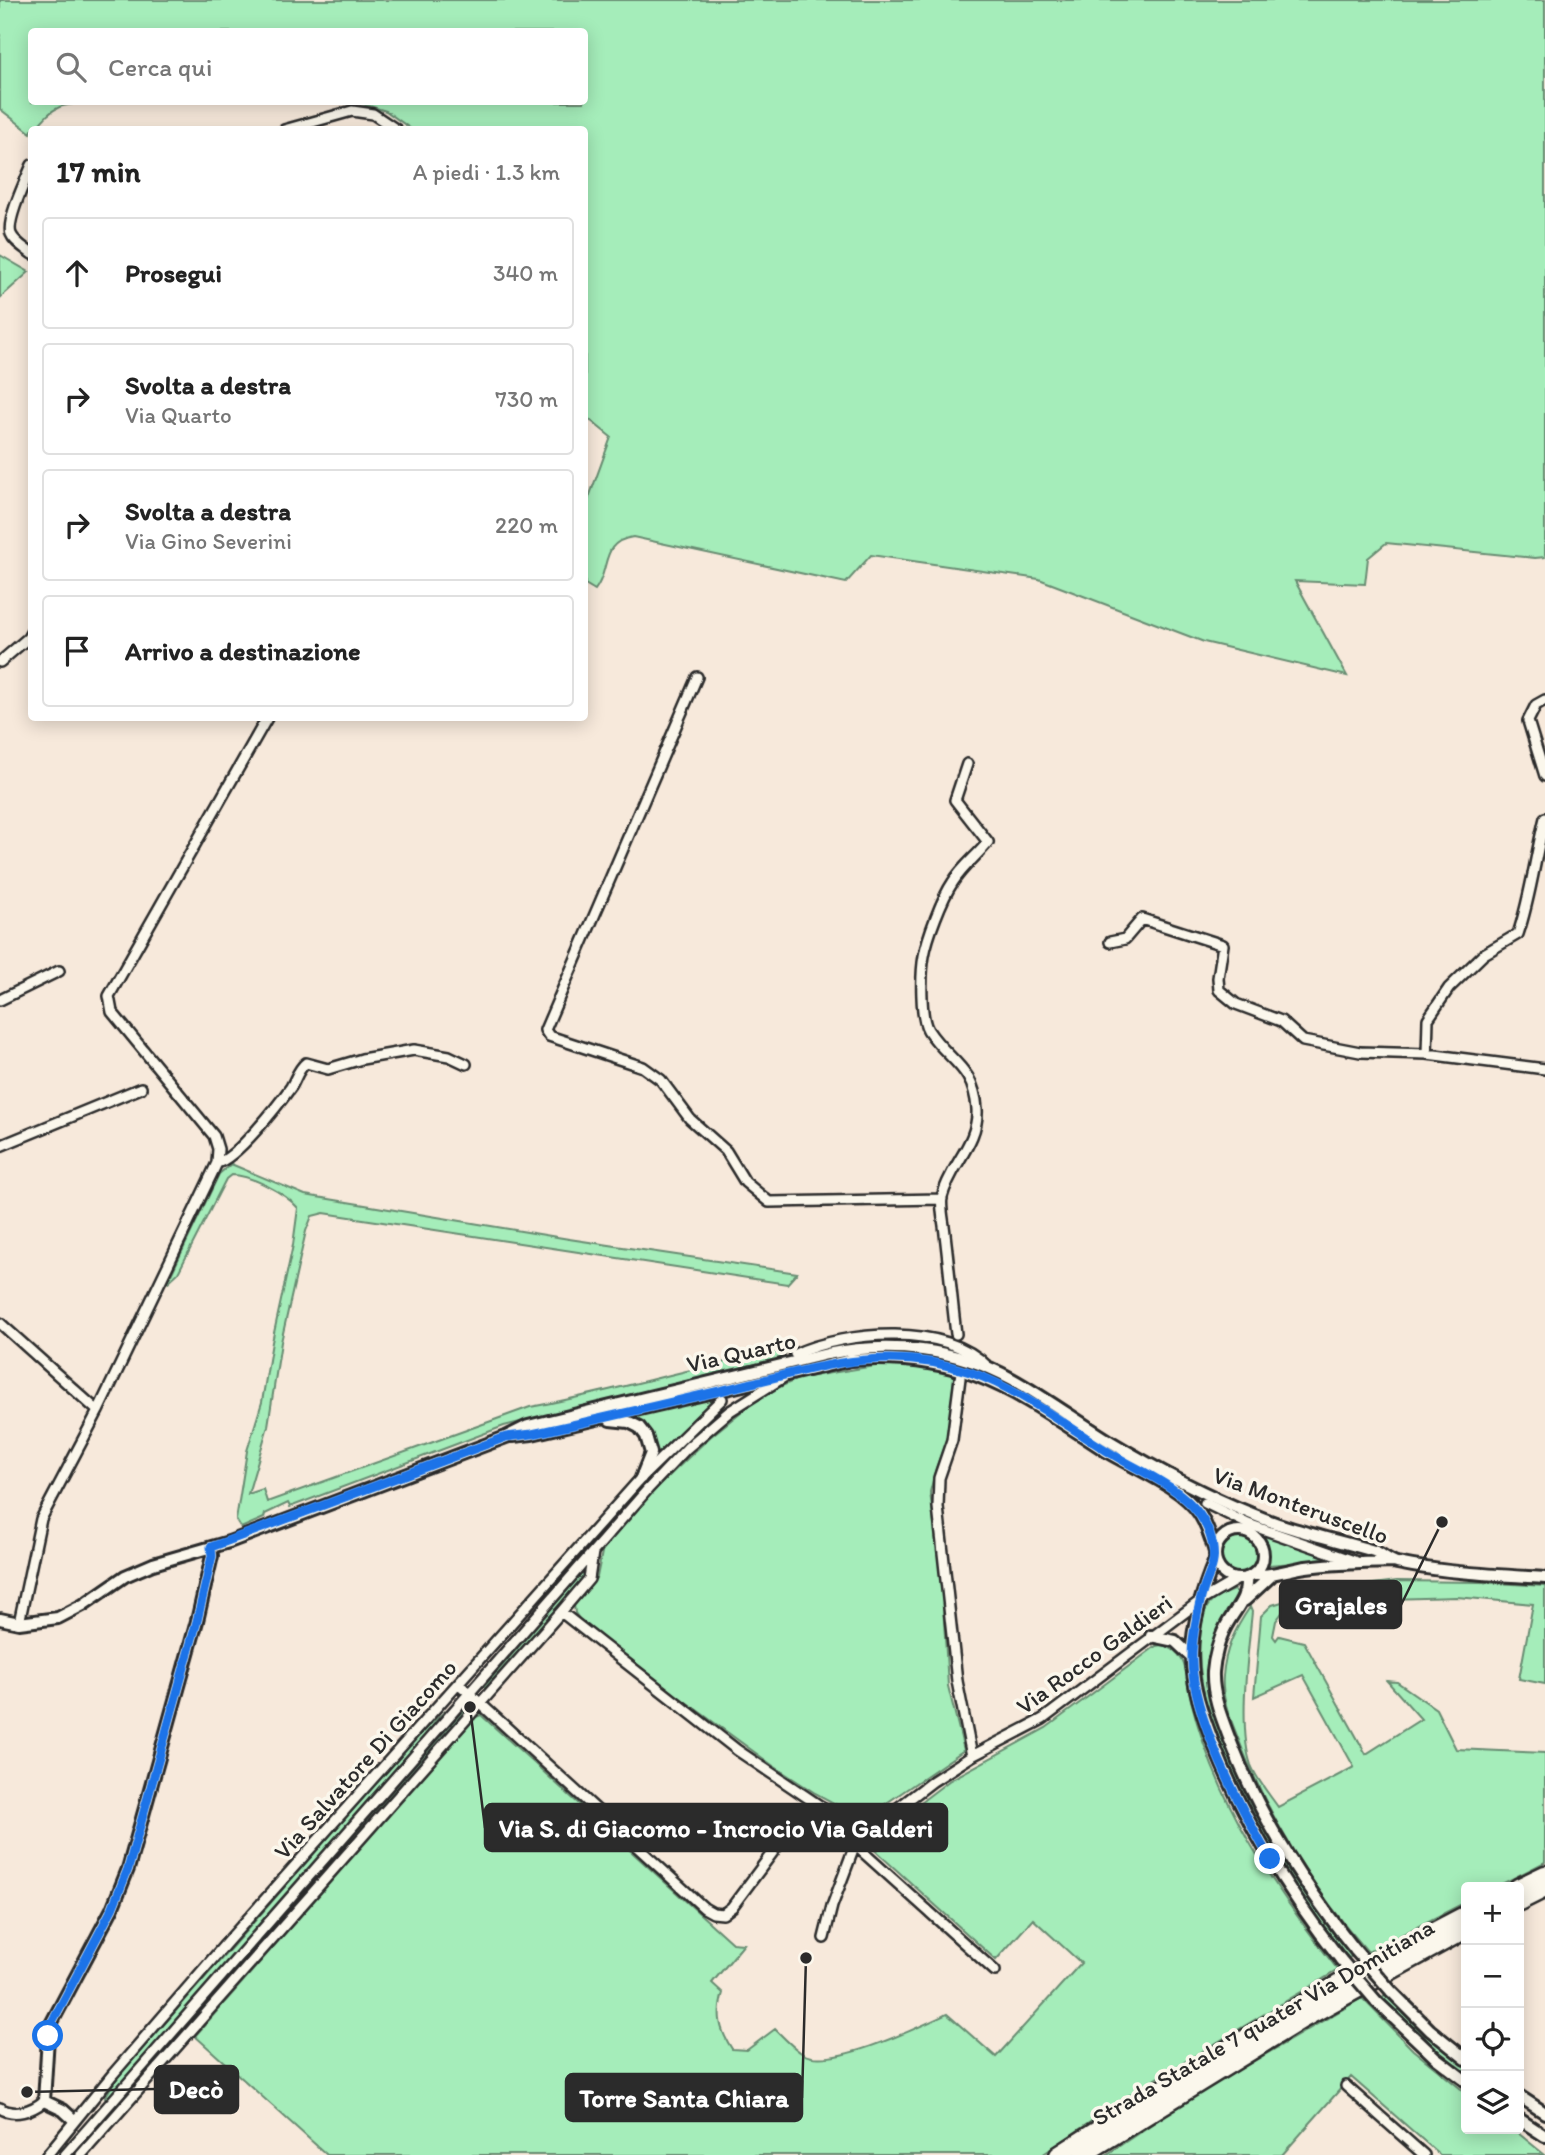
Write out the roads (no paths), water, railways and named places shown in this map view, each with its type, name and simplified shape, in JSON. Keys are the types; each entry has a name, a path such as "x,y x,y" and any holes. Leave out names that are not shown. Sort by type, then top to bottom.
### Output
{"highway":[{"path":"1524,1884 1545,1874"},
{"path":"1524,1900 1545,1889"},
{"name":"Strada Statale 7 quater Via Domitiana","path":"1058,2155 1242,2038 1461,1917"},
{"name":"Strada Statale 7 quater Via Domitiana","path":"1083,2155 1302,2020 1461,1933"}],"street":[{"path":"298,126 352,111 373,114 391,126"},
{"path":"28,174 10,228 11,236 28,251"},
{"path":"0,662 28,638"},
{"path":"697,677 545,1030 549,1036 643,1068 661,1080 690,1119 726,1151 745,1182 769,1202 942,1199"},
{"path":"1545,700 1536,705 1528,721 1545,776"},
{"path":"19,1623 41,1519 97,1411 217,1163 218,1149 214,1136 112,1012 110,996 265,721"},
{"path":"956,1334 942,1199 952,1174 973,1138 977,1109 967,1072 935,1038 925,1023 923,967 928,944 953,882 988,842 955,800 967,764"},
{"path":"1427,1054 1428,1019 1449,988 1484,954 1518,934 1526,911 1536,851 1545,818"},
{"path":"1111,942 1125,939 1142,919 1223,945 1219,990 1237,1004 1281,1021 1303,1041 1360,1052 1427,1054 1545,1069"},
{"path":"0,1000 59,971"},
{"path":"217,1163 226,1161 249,1138 292,1086 306,1063 328,1069 362,1059 414,1050 449,1056 466,1064"},
{"path":"0,1146 141,1088"},
{"path":"0,1323 97,1411"},
{"path":"794,1354 837,1339 914,1336 955,1345 978,1356 990,1368"},
{"name":"Via Quarto","path":"0,1619 19,1623 58,1618 132,1573 166,1559 211,1547 506,1437 528,1426 845,1350 913,1349 964,1358 990,1368"},
{"name":"Via Quarto","path":"506,1437 604,1418 852,1360 892,1358 935,1363 986,1378 1028,1399 1106,1451 1188,1499 1204,1521 1215,1556"},
{"name":"Via Monteruscello","path":"990,1368 1028,1388 1249,1523 1377,1552 1394,1562 1460,1572 1545,1578"},
{"name":"Via Salvatore Di Giacomo","path":"65,2155 648,1489 687,1448 730,1411 753,1395 775,1385 785,1376"},
{"path":"960,1378 952,1440 939,1478 938,1507 957,1681 972,1756"},
{"name":"Via Salvatore Di Giacomo","path":"47,2155 60,2136 228,1941 641,1478 722,1399"},
{"path":"604,1418 615,1422 629,1422 639,1427 646,1436 651,1453 641,1478"},
{"path":"1205,1503 1249,1523 1357,1562"},
{"path":"1249,1523 1226,1535 1217,1546 1200,1601 1192,1657 1202,1710 1223,1768 1241,1807 1293,1896 1341,1960 1408,2033 1461,2077"},
{"path":"1245,1578 1262,1563 1263,1555 1249,1523"},
{"path":"0,2108 6,2112 26,2111 36,2108 44,2101 51,2024 112,1909 128,1869 197,1621 212,1556 211,1547"},
{"name":"Via Salvatore Di Giacomo","path":"81,2155 561,1612 589,1579 593,1552"},
{"path":"1215,1556 1223,1574 1245,1578 1271,1576 1305,1567 1394,1562"},
{"path":"1271,1576 1243,1602 1224,1629 1213,1672 1222,1720 1244,1774 1275,1836 1312,1893 1356,1951 1391,1991 1430,2030 1461,2055"},
{"path":"1243,1602 1247,1588 1245,1578"},
{"name":"Via Rocco Galdieri","path":"855,1845 869,1830 933,1782 972,1756 1043,1719 1200,1601 1245,1578"},
{"path":"561,1612 737,1750 820,1806 869,1830"},
{"path":"1151,1636 1175,1641 1192,1657"},
{"path":"459,1684 713,1913 723,1914 728,1911 782,1838 798,1828 813,1830 855,1845 995,1971"},
{"path":"824,1938 832,1906 855,1845"},
{"path":"1346,2086 1424,2155"},
{"path":"1524,2099 1545,2113"},
{"path":"44,2101 63,2110 74,2120"},
{"path":"1524,2122 1545,2136"},
{"path":"60,2136 72,2147"}],"tunnel":[{"path":"771,1365 795,1354"}],"place":[{"name":"Grajales","path":"1442,1522"},
{"name":"Via S. di Giacomo - Incrocio Via Galderi","path":"470,1707"},
{"name":"Torre Santa Chiara","path":"806,1958"},
{"name":"Decò","path":"27,2092"}]}
